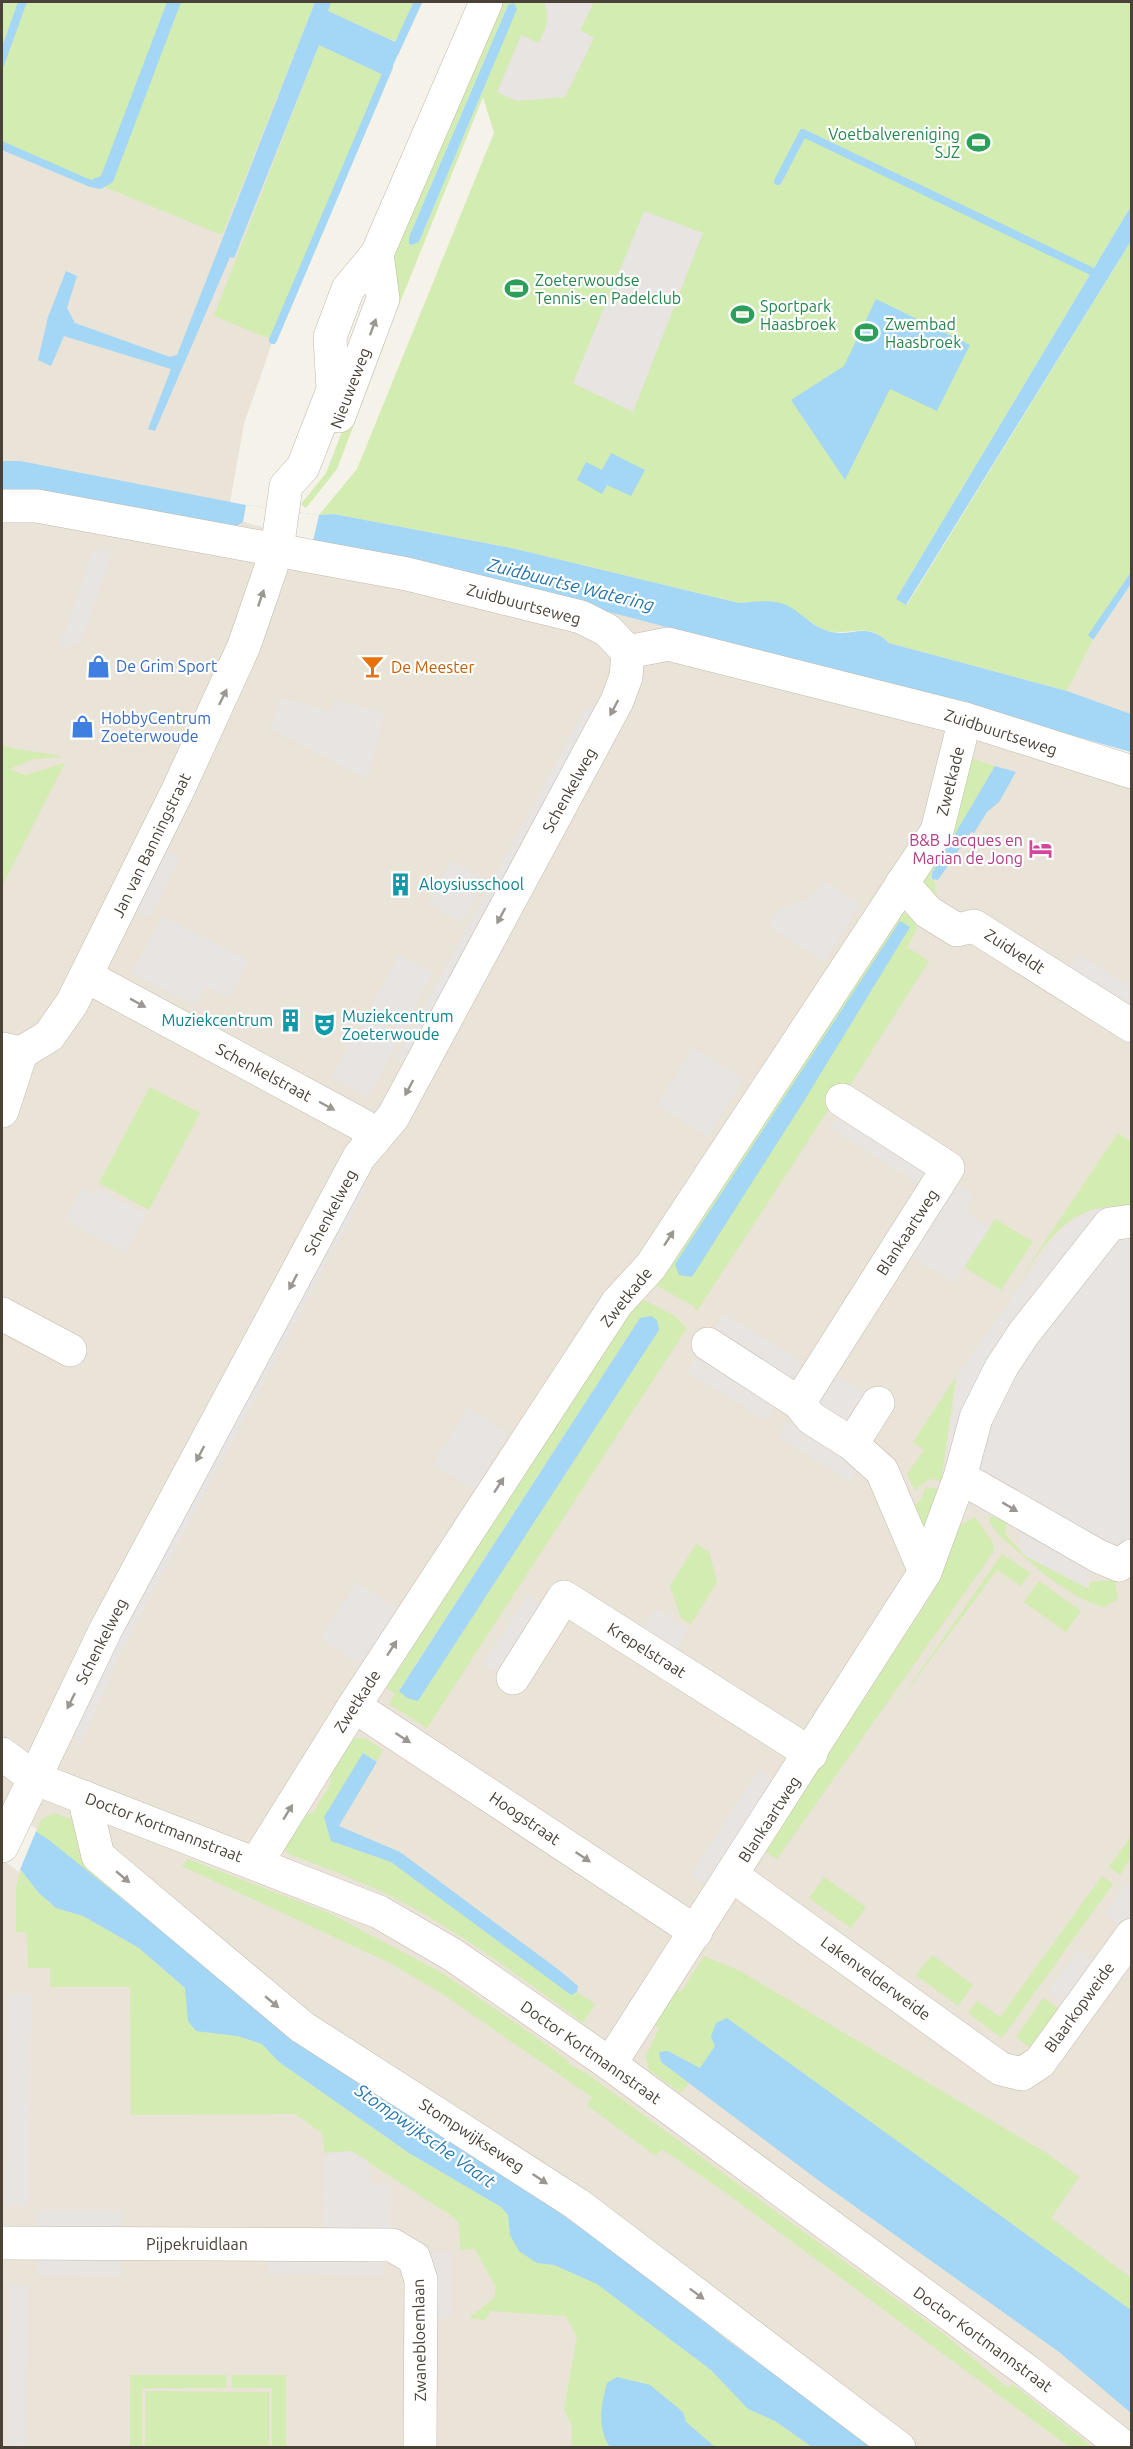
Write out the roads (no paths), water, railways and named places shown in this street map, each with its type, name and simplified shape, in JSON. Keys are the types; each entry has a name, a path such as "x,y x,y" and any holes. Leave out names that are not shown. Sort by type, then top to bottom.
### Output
{"street":[{"name":"Nieuweweg","path":"280,531 312,481 373,328 383,299 377,254 486,2"},
{"name":"Zuidbuurtseweg","path":"2,506 37,506 280,531 407,574 580,617 607,630 627,652 668,644 965,719 1131,772"},
{"name":"Jan van Banningstraat","path":"2,1111 11,1051 49,1036 86,976 229,683 280,531"},
{"name":"Schenkelweg","path":"2,1846 117,1608 359,1157 393,1117 617,701 626,677 627,652"},
{"name":"Zwetkade","path":"256,1862 354,1706 617,1303 651,1266 937,831 965,719"},
{"name":"Zuidveldt","path":"902,883 928,912 957,930 974,926 1131,1026"},
{"name":"Schenkelstraat","path":"86,976 362,1125 374,1140"},
{"name":"Blankaartweg","path":"799,1403 948,1168 842,1100"},
{"name":"Blankaartweg","path":"610,2064 733,1876 926,1572 960,1477 976,1418 1001,1368 1024,1333 1110,1224 1131,1221"},
{"path":"2,1314 70,1350"},
{"path":"708,1344 799,1403 811,1418 852,1444 882,1471 926,1572"},
{"path":"852,1444 878,1403"},
{"path":"960,1477 1098,1556 1119,1565 1131,1556"},
{"name":"Krepelstraat","path":"513,1678 564,1597 811,1754"},
{"name":"Hoogstraat","path":"354,1706 696,1932"},
{"name":"Doctor Kortmannstraat","path":"2,1754 34,1778 256,1862 379,1912 453,1955 610,2064 1020,2365 1125,2448"},
{"name":"Stompwijkseweg","path":"84,1797 98,1856 302,2027 577,2204 899,2448"},
{"name":"Lakenvelderweide","path":"733,1876 1001,2069 1022,2073"},
{"name":"Blaarkopweide","path":"1022,2073 1040,2062 1131,1935"},
{"name":"Pijpekruidlaan","path":"2,2243 392,2245"},
{"name":"Zwanebloemlaan","path":"392,2245 414,2258 422,2280 420,2448"}],"water":[{"path":"18,2 27,2 2,71 2,47"},
{"path":"167,2 181,2 113,182 101,189 90,187 2,150 2,141 91,180 101,176"},
{"path":"315,2 331,2 328,11 402,45 388,77 319,45 234,258 230,257 155,431 148,429 171,369 64,336 51,366 38,360 48,317 66,271 77,276 67,308 75,323 170,357 177,355"},
{"path":"514,3 517,9 419,242 409,244 409,237 508,5"},
{"path":"1131,206 1131,241 906,605 896,599"},
{"path":"876,299 970,345 937,411 890,389 845,480 791,400 844,366"},
{"path":"611,453 645,470 631,496 607,485 602,494 577,480 586,462 602,470"},
{"name":"Zuidbuurtse Watering","path":"2,461 20,461 246,505 319,515 334,514 516,549 739,603 778,602 790,607 825,630 843,633 873,632 889,643 1067,691 1131,714 1131,752 942,699 410,560 313,541 243,522 233,528 2,493"},
{"path":"1131,572 1131,584 1093,640 1088,635"},
{"path":"995,766 1016,772 999,802 987,812 974,833 971,832 938,880 932,879 932,873"},
{"path":"900,921 910,927 804,1101 692,1277 679,1275 675,1264"},
{"path":"651,1316 657,1320 659,1330 418,1701 407,1698 399,1691 640,1318"},
{"path":"363,1753 377,1762 339,1826 400,1852 559,1970 578,1986 577,1992 571,1995 391,1862 331,1841 324,1817"},
{"name":"Stompwijksche Vaart","path":"2,1809 49,1840 197,1959 638,2268 727,2340 875,2447 812,2447 775,2421 748,2409 711,2370 597,2284 554,2265 537,2263 519,2251 510,2235 508,2215 501,2207 409,2153 279,2062 262,2044 237,2036 196,2031 188,2021 185,1988 139,1948 83,1916 56,1908 38,1892 21,1870 2,1857"},
{"path":"727,2018 1131,2310 1131,2413 1059,2352 822,2183 661,2062 659,2052 668,2051 700,2068 715,2046 711,2037 716,2023"},
{"path":"617,2377 650,2385 683,2412 686,2422 715,2447 610,2447 603,2432 602,2407 607,2383"}],"waterway":[{"path":"395,52 418,2"},
{"path":"273,340 389,67"},
{"path":"778,181 803,133 1091,271"}],"place":[{"name":"Voetbalvereniging SJZ","path":"978,143"},
{"name":"Zoeterwoudse Tennis- en Padelclub","path":"517,289"},
{"name":"Sportpark Haasbroek","path":"742,315"},
{"name":"Zwembad Haasbroek","path":"867,333"},
{"name":"De Grim Sport","path":"98,666"},
{"name":"De Meester","path":"373,667"},
{"name":"HobbyCentrum Zoeterwoude","path":"83,727"},
{"name":"B&B Jacques en Marian de Jong","path":"1041,849"},
{"name":"Aloysiusschool","path":"401,884"},
{"name":"Muziekcentrum","path":"291,1020"},
{"name":"Muziekcentrum Zoeterwoude","path":"324,1025"}]}
